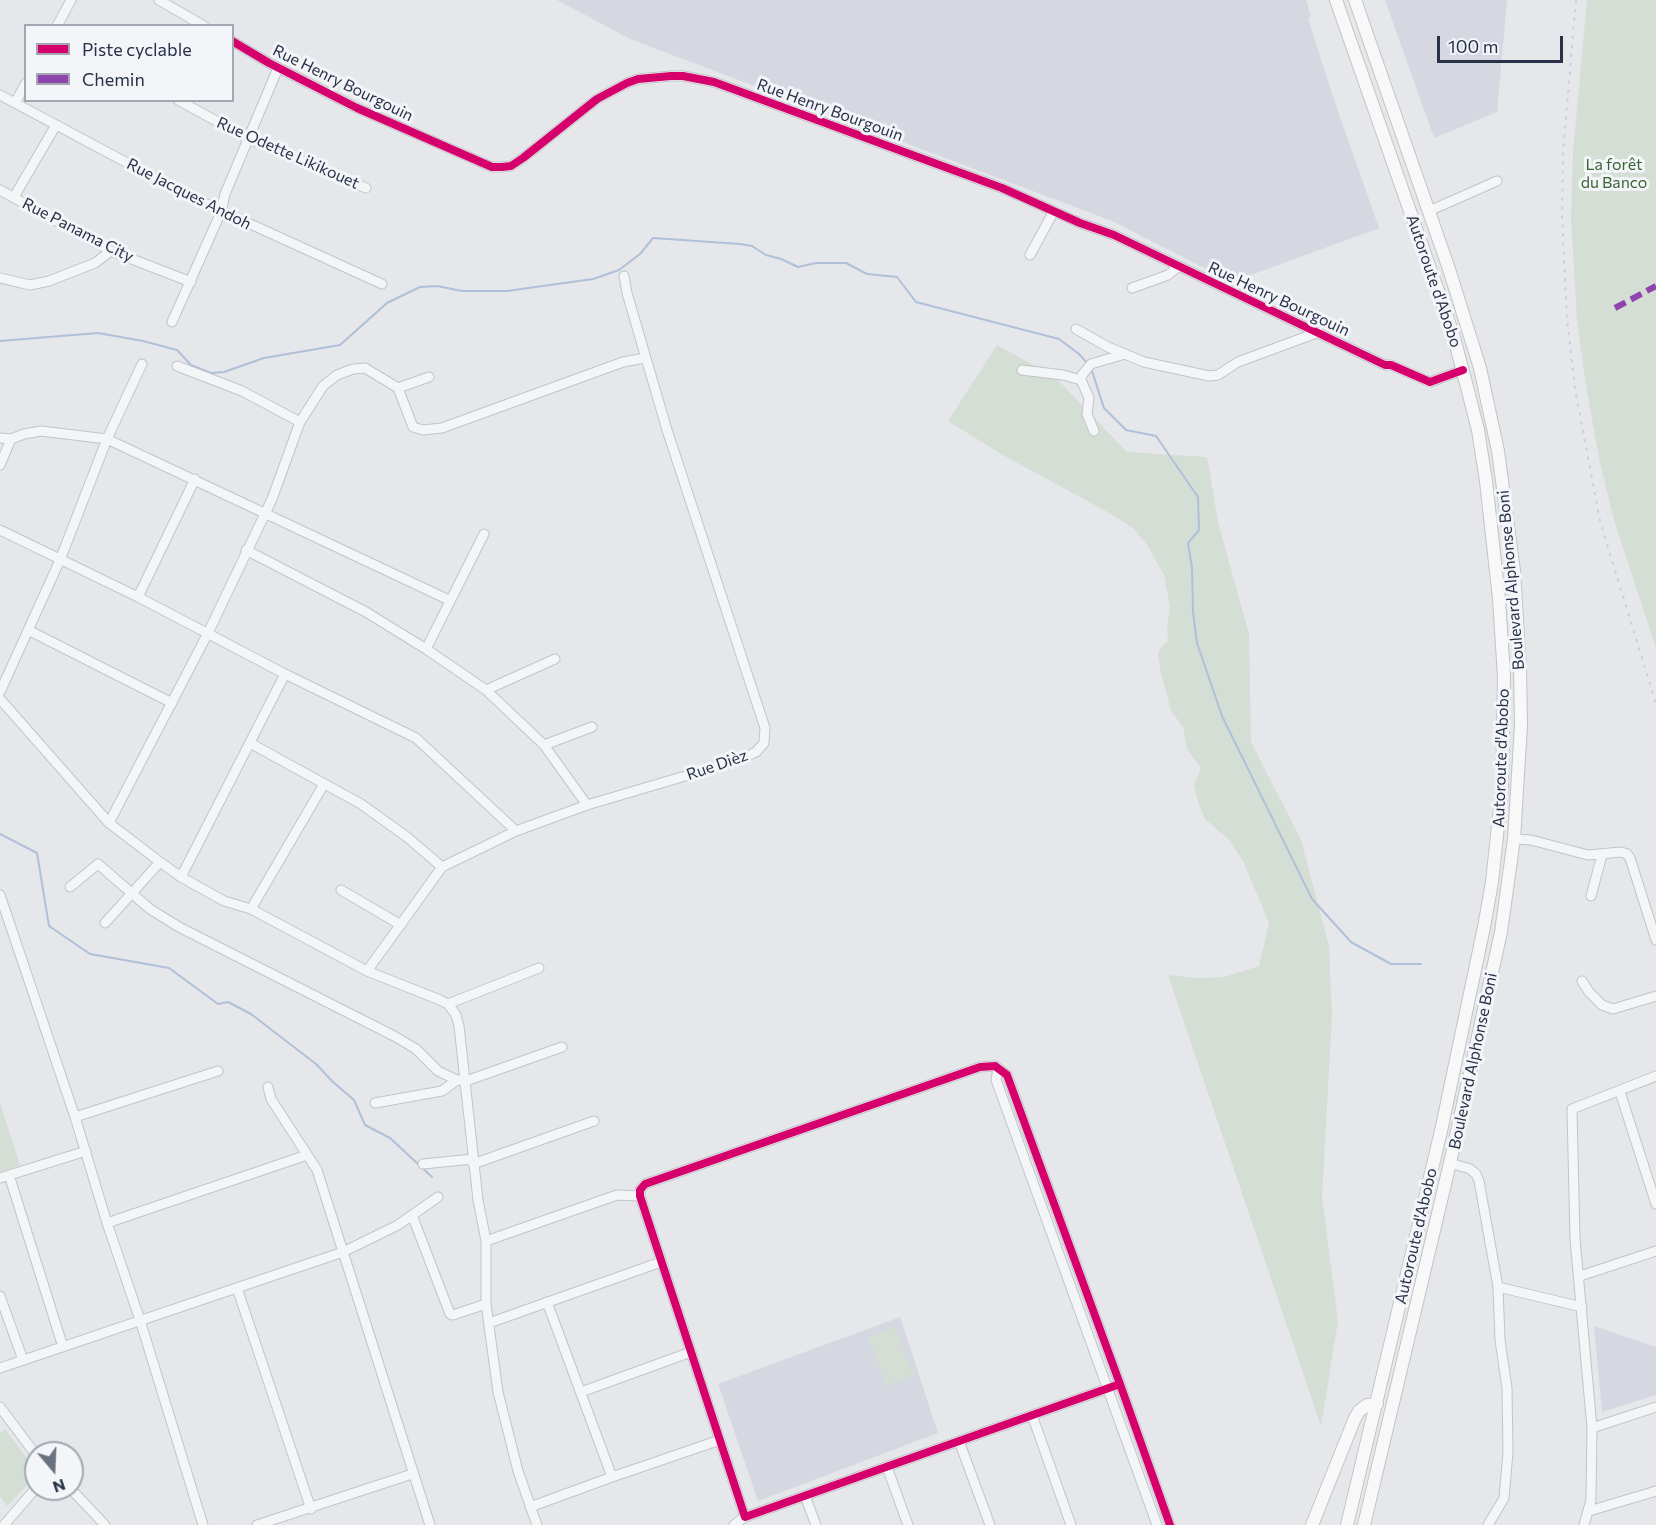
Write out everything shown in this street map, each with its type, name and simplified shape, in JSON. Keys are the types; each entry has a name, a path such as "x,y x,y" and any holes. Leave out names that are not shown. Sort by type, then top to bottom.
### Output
{"main road":[{"name":"Autoroute d'Abobo","path":"1336,0 1453,334 1463,370 1481,451 1499,599 1504,677 1498,836 1484,927 1443,1122 1347,1525"},
{"name":"Boulevard Alphonse Boni","path":"1355,0 1449,269 1480,368 1498,452 1511,544 1521,702 1519,778 1514,839 1501,932 1450,1163 1364,1525"},
{"path":"1312,1525 1355,1418 1359,1411 1377,1404"}],"street":[{"path":"58,24 70,0"},
{"path":"159,0 201,24"},
{"name":"Rue Henry Bourgouin","path":"234,42 278,68 357,108 492,167 502,168 511,166 523,158 613,89 638,79 653,77 683,76 714,82 1002,188 1080,223 1114,235 1385,365 1391,365 1430,382 1463,370"},
{"path":"172,322 221,212 225,194 278,68"},
{"path":"15,103 24,87"},
{"name":"Rue Jacques Andoh","path":"0,95 221,212 382,284"},
{"name":"Rue Odette Likikouet","path":"182,102 249,139 366,188"},
{"path":"15,197 56,124"},
{"path":"1429,211 1497,181"},
{"name":"Rue Panama City","path":"0,190 111,251 191,282"},
{"path":"1030,255 1054,211"},
{"path":"0,278 30,285 49,281 95,262 111,251"},
{"path":"1132,288 1168,275 1179,266"},
{"path":"109,823 208,633 265,513 300,423 323,386 337,375 364,368 398,388 413,427 423,430 442,428 623,362 645,358 624,276"},
{"path":"1076,328 1125,354 1170,369 1209,376 1218,375 1238,362 1319,332"},
{"path":"1081,377 1091,364 1125,354"},
{"name":"Rue Dièz","path":"367,971 442,867 516,831 587,805 736,761 756,752 764,743 765,728 645,358"},
{"path":"0,693 60,560 107,439 142,364"},
{"path":"177,366 242,391 300,423"},
{"path":"1022,370 1081,377"},
{"path":"398,388 429,377"},
{"path":"1081,377 1089,398 1086,414 1094,430"},
{"path":"0,438 11,439 41,431 107,439 449,600"},
{"path":"0,465 11,439"},
{"path":"138,597 195,479"},
{"path":"0,530 416,738 516,831"},
{"path":"426,649 484,534"},
{"path":"246,550 366,612 486,690 544,745 587,805"},
{"path":"28,630 172,703"},
{"path":"486,690 555,659"},
{"path":"181,877 285,674"},
{"path":"0,699 109,823 181,877 224,901 250,909 367,971 448,1004 456,1015 459,1026 461,1081 486,1241 486,1304 498,1392 505,1425 537,1525"},
{"path":"544,745 592,727"},
{"path":"250,743 370,811 407,837 442,867"},
{"path":"250,909 324,784"},
{"path":"1514,839 1531,840 1588,855 1621,852 1627,854 1656,940"},
{"path":"1591,896 1602,855"},
{"path":"105,923 160,862"},
{"path":"69,887 98,864 150,909 179,927 394,1036 416,1049 438,1071 461,1081"},
{"path":"341,890 401,925"},
{"path":"0,895 86,1150 202,1525"},
{"path":"448,1004 539,968"},
{"path":"1582,981 1602,1005 1613,1009 1656,996"},
{"path":"375,1103 442,1091 461,1081 562,1047"},
{"path":"745,1517 661,1262 640,1190 645,1184 990,1065 998,1068 1007,1076 1170,1525"},
{"path":"998,1068 996,1080 1157,1525"},
{"path":"75,1117 218,1071"},
{"path":"1584,1525 1589,1511 1592,1428 1575,1239 1572,1109 1656,1076"},
{"path":"268,1087 271,1099 316,1170 430,1525"},
{"path":"1620,1092 1656,1204"},
{"path":"423,1164 473,1161 594,1121"},
{"path":"63,1347 4,1177 86,1150"},
{"path":"107,1223 307,1155"},
{"path":"1450,1163 1470,1169 1479,1181 1498,1287 1500,1340 1507,1388 1508,1452 1504,1498 1488,1525"},
{"path":"486,1241 617,1195 640,1196"},
{"path":"0,1368 343,1252 385,1232 438,1197"},
{"path":"412,1215 450,1314 486,1304"},
{"path":"1580,1276 1656,1251"},
{"path":"489,1323 661,1262"},
{"path":"1498,1287 1582,1307"},
{"path":"237,1288 310,1509"},
{"path":"0,1296 23,1360"},
{"path":"547,1302 612,1477"},
{"path":"581,1392 691,1352"},
{"path":"734,1525 745,1517 1120,1384"},
{"path":"0,1407 26,1441"},
{"path":"1592,1428 1656,1407"},
{"path":"1032,1415 1071,1525"},
{"path":"530,1507 720,1440"},
{"path":"959,1441 990,1525"},
{"path":"887,1467 908,1525"},
{"path":"257,1525 412,1474"},
{"path":"1589,1511 1656,1491"},
{"path":"806,1496 816,1525"},
{"path":"4,1525 25,1501"},
{"path":"82,1501 105,1525"}],"shaded area":[{"path":"557,0 1306,0 1311,16 1308,18 1332,94 1379,228 1232,282 1112,221 630,39"},
{"path":"1385,0 1507,0 1497,112 1434,138"},
{"path":"900,1317 938,1433 758,1501 718,1384"},
{"path":"1594,1326 1656,1347 1656,1395 1602,1412"}],"green space":[{"name":"La forêt du Banco","path":"1587,0 1656,0 1656,648 1614,520 1600,463 1577,320 1571,219 1573,152"},
{"path":"997,345 1055,377 1127,452 1207,457 1218,522 1249,634 1251,742 1301,840 1329,946 1332,1015 1322,1197 1338,1321 1321,1426 1168,975 1196,978 1224,977 1259,966 1269,923 1243,861 1229,840 1205,819 1198,802 1194,785 1201,768 1187,749 1183,727 1171,711 1161,673 1158,655 1160,648 1168,641 1170,607 1164,575 1148,546 1133,528 1113,515 1001,454 948,421"},
{"path":"0,1103 20,1165 0,1172"},
{"path":"895,1327 914,1376 887,1386 868,1337"},
{"path":"5,1429 24,1455 24,1488 7,1506 0,1496 0,1433"}],"waterway":[{"path":"0,341 98,333 177,350 191,365 211,373 224,372 264,358 340,345 387,303 420,287 437,286 462,291 507,291 593,279 619,270 640,254 653,238 740,244 752,246 766,255 798,267 816,263 846,263 867,274 897,277 916,302 1059,339 1087,363"},
{"path":"1091,368 1104,408 1126,430 1156,436 1198,497 1199,530 1188,543 1197,643 1222,716 1312,899 1351,942 1391,964 1421,964"},
{"path":"0,834 37,853 49,926 90,954 169,968 218,1004 228,1002 251,1014 316,1064 354,1100 365,1125 390,1138 432,1177"}],"railway":[{"path":"1576,0 1563,152 1562,217 1567,319 1575,389 1600,521 1656,704"}],"marked path":[{"path":"1615,308 1656,286"}],"cycle path":[{"path":"234,42 269,63 357,108 492,167 511,166 597,99 627,83 638,79 671,76 714,82 1002,188 1080,223 1114,235 1385,365 1391,365 1430,382 1463,370"},
{"path":"1120,1384 745,1517 640,1196 640,1190 645,1184 980,1067 995,1066 1007,1075 1120,1384 1170,1525"}]}
